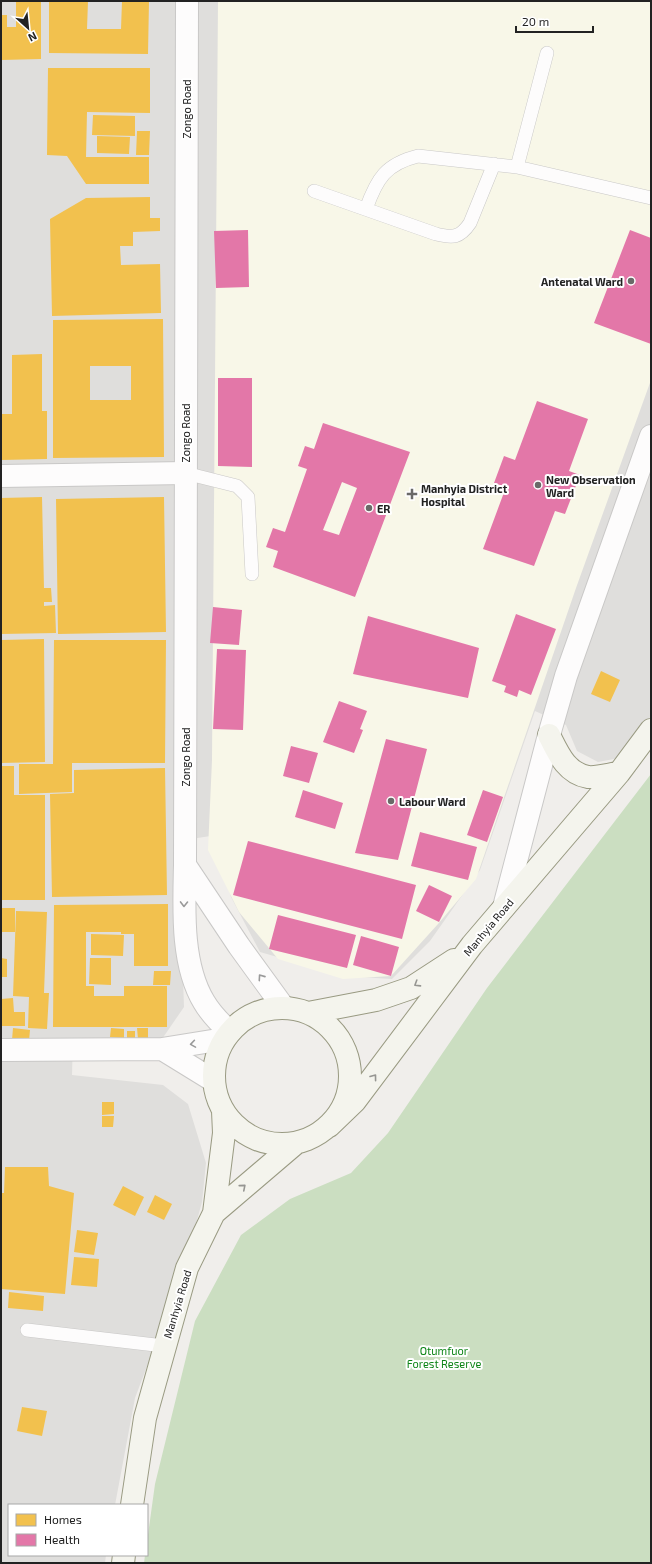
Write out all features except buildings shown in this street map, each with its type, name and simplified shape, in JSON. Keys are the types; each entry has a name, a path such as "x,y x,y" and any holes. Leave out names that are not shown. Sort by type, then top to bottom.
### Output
{"main road":[{"name":"Manhyia Road","path":"328,1126 355,1101 364,1090 472,945 619,773 651,730"},
{"path":"549,735 561,759 571,770 589,777 619,773"},
{"path":"214,1212 224,1133 223,1111 214,1081 214,1066 218,1052 227,1036 245,1018 264,1010 284,1008 308,1012 376,1000 411,988 445,966 472,945"},
{"path":"223,1111 237,1127 254,1139 275,1144 296,1143 313,1136 328,1126 342,1108 350,1086 349,1063 341,1042 327,1025 308,1012"},
{"name":"Manhyia Road","path":"132,1504 145,1418 187,1268 214,1212 296,1143"}],"street":[{"name":"Zongo Road","path":"187,1 184,909 188,955 194,980 203,1001 227,1036"},
{"path":"504,907 566,676 651,436"},
{"path":"1,476 185,473"},
{"path":"185,865 239,946 284,1008"},
{"path":"1,1050 162,1049 227,1036"},
{"path":"162,1049 214,1081"}],"lane":[{"path":"517,167 546,52"},
{"path":"366,209 378,180 388,169 406,159 418,156 517,167 651,198"},
{"path":"314,191 436,234 457,236 466,230 470,223 494,164"},
{"path":"185,473 237,486 248,497 252,574"},
{"path":"27,1330 164,1346"}],"shaded area":[{"path":"1,1 651,1 651,716 619,758 598,762 577,751 566,725 535,711 480,870 430,941 392,979 343,976 260,952 231,897 218,855 217,835 178,841 184,1007 162,1039 128,1044 73,1038 72,1075 163,1085 188,1104 206,1163 202,1202 183,1271 135,1398 115,1504 8,1504 8,1556 106,1556 105,1563 1,1563"},
{"name":"Manhyia District Hospital","path":"218,1 651,1 651,380 576,588 476,879 391,976 343,979 278,959 239,912 208,850 212,760"}],"green space":[{"name":"Otumfuor Forest Reserve","path":"651,774 651,1563 144,1563 145,1556 148,1556 148,1535 155,1484 195,1321 241,1235 290,1199 351,1173 388,1133 487,988"}],"place":[{"name":"Antenatal Ward","path":"631,281"},
{"name":"New Observation Ward","path":"538,485"},
{"name":"Manhyia District Hospital","path":"412,494"},
{"name":"ER","path":"369,508"},
{"name":"Labour Ward","path":"391,801"}]}
